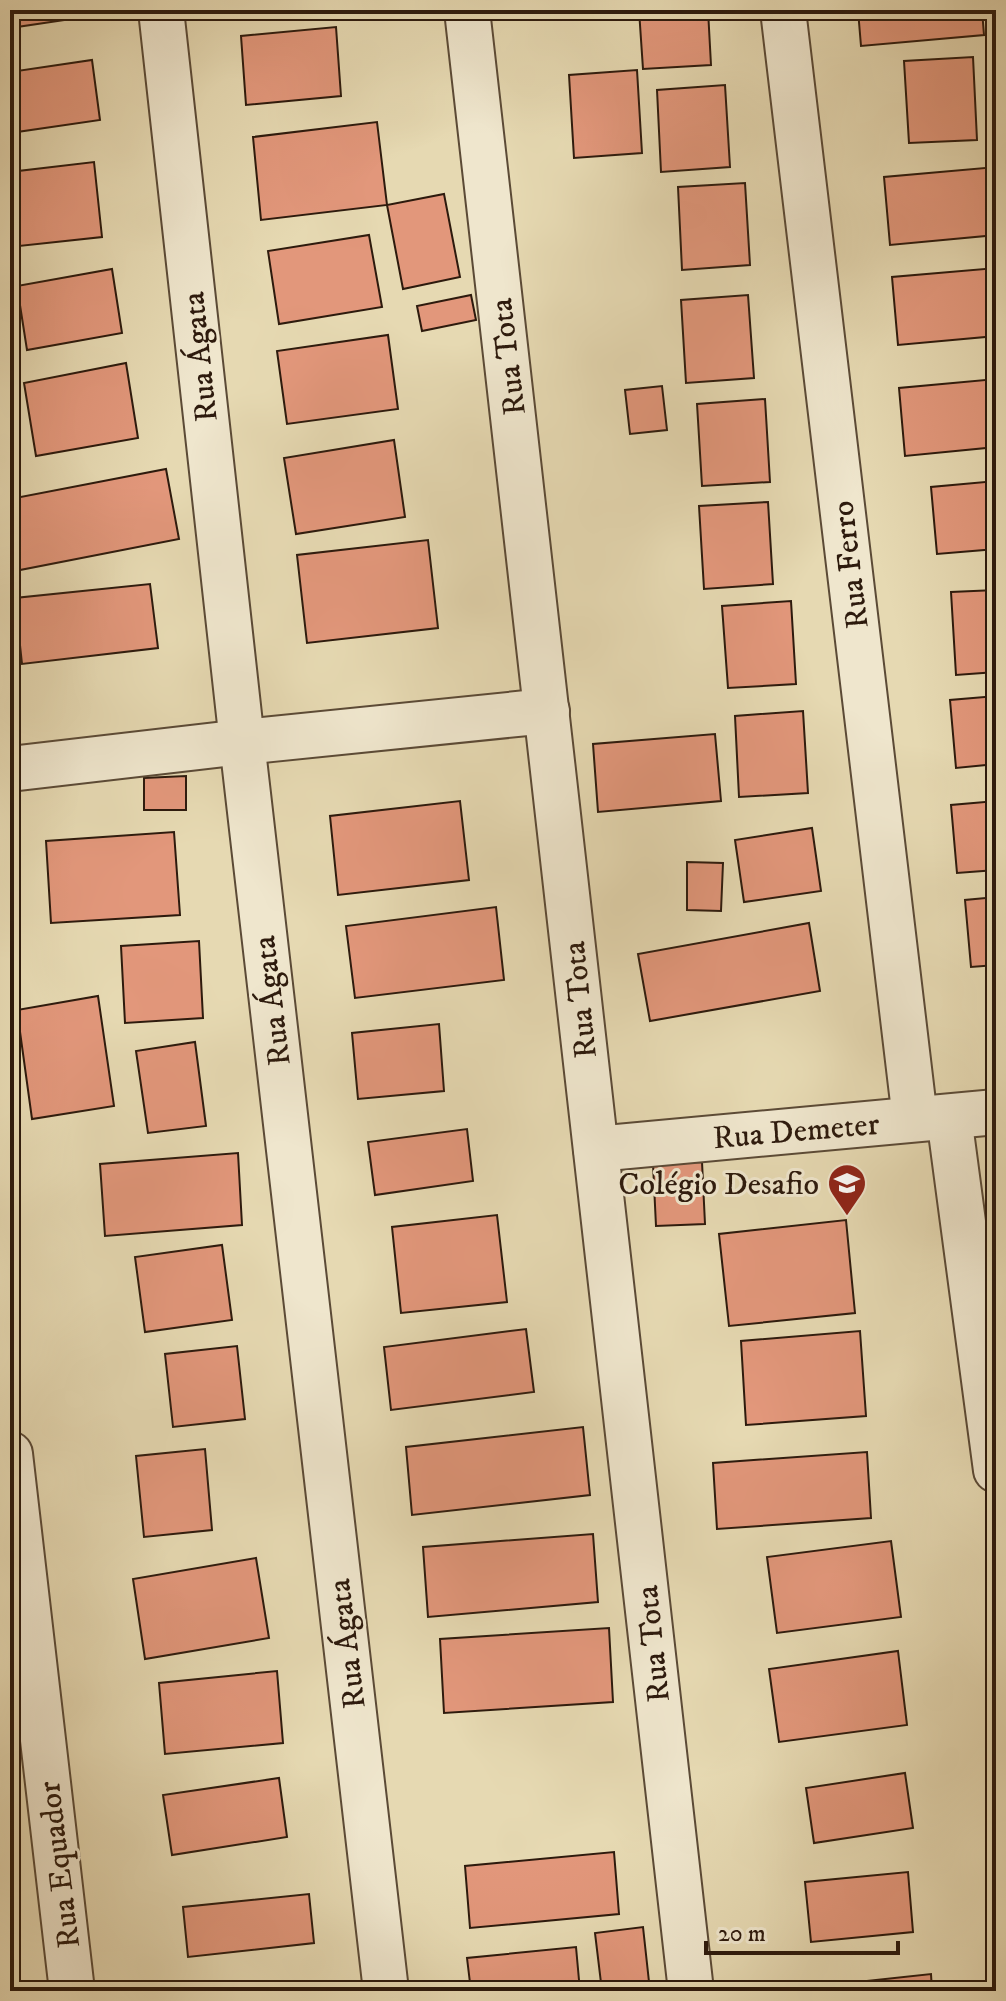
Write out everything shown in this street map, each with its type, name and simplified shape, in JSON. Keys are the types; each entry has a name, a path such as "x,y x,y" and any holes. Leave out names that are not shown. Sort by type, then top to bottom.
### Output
{"street":[{"name":"Rua Ágata","path":"161,10 386,1991"},
{"name":"Rua Tota","path":"467,10 691,1991"},
{"name":"Rua Ferro","path":"783,10 932,1118 996,1470"},
{"path":"10,769 547,711"},
{"name":"Rua Demeter","path":"596,1149 996,1112"},
{"name":"Rua Equador","path":"10,1454 72,1991"}],"building":[{"path":"10,10 92,10 92,16 10,28"},
{"path":"639,10 708,10 711,65 643,69"},
{"path":"858,10 982,10 984,35 861,46"},
{"path":"336,27 341,96 246,105 241,36"},
{"path":"973,57 977,140 909,143 904,61"},
{"path":"92,60 100,120 10,133 10,72"},
{"path":"637,70 642,153 574,158 569,75"},
{"path":"725,85 730,167 661,172 657,90"},
{"path":"377,122 387,205 261,220 253,137"},
{"path":"94,162 102,237 10,247 10,172"},
{"path":"996,167 996,235 890,245 884,177"},
{"path":"745,183 750,265 682,270 678,187"},
{"path":"444,194 460,277 403,289 387,205"},
{"path":"369,235 382,307 279,324 268,251"},
{"path":"996,268 996,336 898,345 892,277"},
{"path":"112,269 122,333 27,350 17,286"},
{"path":"471,295 476,320 422,331 417,306"},
{"path":"748,295 754,378 686,383 681,300"},
{"path":"388,335 398,409 287,424 277,351"},
{"path":"126,363 138,438 36,456 24,383"},
{"path":"996,379 996,447 905,456 899,388"},
{"path":"662,386 667,430 630,434 625,390"},
{"path":"765,399 770,482 702,486 697,404"},
{"path":"394,440 405,517 296,534 284,458"},
{"path":"166,469 179,539 20,570 10,517 10,499"},
{"path":"996,481 996,549 937,554 931,487"},
{"path":"768,502 773,584 704,589 699,506"},
{"path":"428,540 438,628 307,643 297,555"},
{"path":"150,584 158,648 22,664 15,598"},
{"path":"996,590 996,672 956,675 951,592"},
{"path":"791,601 796,684 728,688 722,606"},
{"path":"996,696 996,764 956,768 950,700"},
{"path":"803,711 808,793 739,797 735,716"},
{"path":"715,734 721,801 598,812 593,744"},
{"path":"186,776 186,810 144,810 144,778"},
{"path":"460,801 469,880 338,895 330,816"},
{"path":"996,801 996,870 957,873 951,805"},
{"path":"812,828 821,891 744,902 735,840"},
{"path":"174,832 180,915 51,923 46,841"},
{"path":"687,862 723,863 721,911 687,910"},
{"path":"996,897 996,965 971,967 965,900"},
{"path":"496,907 504,980 355,998 346,926"},
{"path":"809,923 820,991 650,1021 638,954"},
{"path":"199,941 203,1018 125,1023 121,946"},
{"path":"98,996 114,1106 32,1119 17,1010"},
{"path":"439,1024 444,1091 358,1099 352,1033"},
{"path":"195,1042 206,1126 148,1133 136,1051"},
{"path":"467,1129 473,1181 375,1195 368,1142"},
{"path":"238,1153 242,1225 105,1236 100,1164"},
{"path":"702,1162 705,1224 656,1226 653,1164"},
{"path":"497,1215 507,1302 401,1313 392,1227"},
{"path":"846,1220 855,1313 729,1326 719,1234"},
{"path":"222,1245 232,1320 145,1332 135,1257"},
{"path":"526,1329 534,1392 391,1410 384,1347"},
{"path":"860,1331 866,1416 746,1425 741,1341"},
{"path":"237,1346 245,1419 173,1427 165,1354"},
{"path":"583,1427 590,1495 412,1515 406,1447"},
{"path":"205,1449 212,1530 144,1537 136,1456"},
{"path":"867,1452 871,1518 717,1529 713,1463"},
{"path":"593,1534 598,1602 428,1617 423,1547"},
{"path":"891,1541 901,1617 777,1633 767,1557"},
{"path":"256,1558 269,1638 145,1659 133,1579"},
{"path":"609,1628 613,1702 444,1713 440,1639"},
{"path":"898,1651 907,1725 779,1742 769,1669"},
{"path":"277,1671 283,1743 165,1754 159,1683"},
{"path":"905,1773 913,1828 814,1843 806,1788"},
{"path":"279,1778 287,1837 172,1855 163,1795"},
{"path":"614,1852 619,1914 470,1928 465,1866"},
{"path":"908,1872 913,1932 811,1942 805,1882"},
{"path":"309,1894 314,1943 188,1957 183,1907"},
{"path":"10,1921 15,1921 20,1990 11,1991"},
{"path":"643,1927 650,1991 602,1991 595,1933"},
{"path":"576,1947 580,1991 471,1991 467,1958"},
{"path":"931,1974 932,1991 821,1991 821,1986"}],"place":[{"name":"Colégio Desafio","path":"847,1217"}]}
